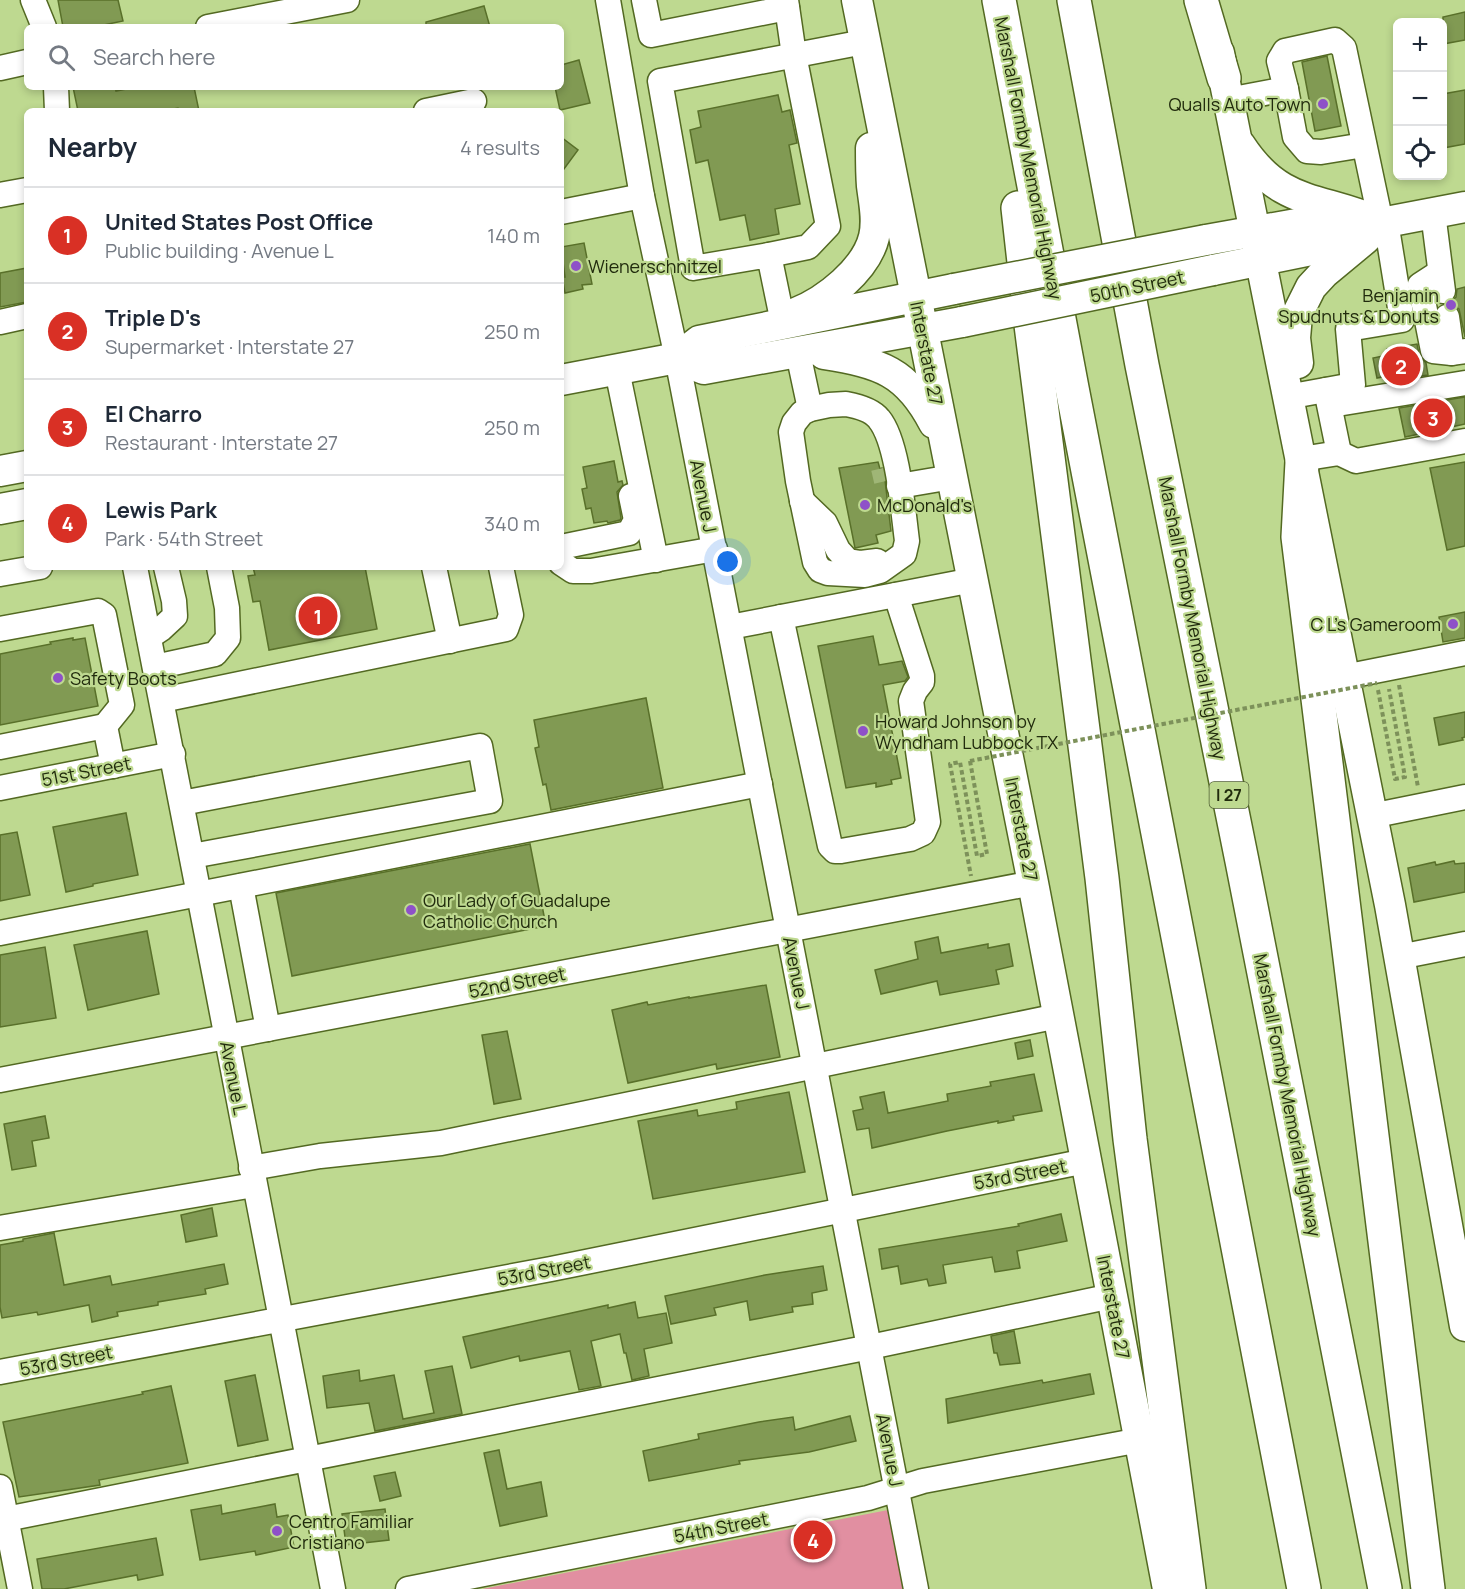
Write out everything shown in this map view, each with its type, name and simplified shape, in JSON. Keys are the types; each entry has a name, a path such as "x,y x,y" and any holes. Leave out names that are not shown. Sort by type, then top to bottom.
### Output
{"highway":[{"path":"998,0 1030,325 1102,878 1130,1139 1190,1589"},
{"name":"Marshall Formby Memorial Highway","path":"998,0 1304,1589"},
{"name":"Marshall Formby Memorial Highway","path":"1074,0 1144,376 1385,1589"},
{"path":"1201,0 1226,89"},
{"path":"1300,452 1298,537 1428,1589"}],"main road":[{"name":"Interstate 27","path":"857,0 1033,883 1168,1589"},
{"path":"1209,0 1399,957 1465,1326"},
{"path":"753,330 800,311 826,297 861,264 874,238 875,215 866,53"},
{"path":"1236,140 1257,169 1277,186 1309,201 1373,224 1311,287 1297,315 1295,326 1299,365 1318,397 1300,452"},
{"name":"50th Street","path":"564,379 677,358 699,341 1206,240 1254,231 1373,224 1465,207"},
{"name":"50th Street","path":"677,358 704,369 922,330 1261,261 1373,224"},
{"path":"802,352 873,364 893,373 910,386 924,404 937,429 950,468"},
{"path":"0,471 24,467"},
{"path":"0,509 24,505"}],"street":[{"path":"33,0 43,24"},
{"path":"223,24 347,0"},
{"name":"Avenue J","path":"608,0 642,196 715,549 916,1589"},
{"path":"644,0 651,35 787,4 794,55 828,226 808,247 693,268 660,81 794,55 866,53"},
{"path":"1364,145 1321,152 1307,151 1295,137 1280,62 1285,51 1335,40 1344,48 1364,145 1373,224 1408,286 1433,351 1458,352 1447,317"},
{"path":"0,68 24,63"},
{"path":"1226,89 1286,88"},
{"path":"56,90 57,108"},
{"path":"440,108 474,101"},
{"path":"0,195 24,191"},
{"path":"564,211 642,196"},
{"path":"1408,286 1442,281 1433,213"},
{"path":"769,255 782,318"},
{"path":"1318,397 1353,385 1348,329 1402,320 1408,286"},
{"path":"0,322 24,317"},
{"path":"802,352 810,409"},
{"path":"617,369 656,560"},
{"path":"1318,397 1426,388 1465,382"},
{"path":"1426,388 1432,391 1465,389"},
{"path":"1318,397 1339,453"},
{"path":"802,501 825,524 838,550 848,561 861,563 881,560 891,554 897,546 897,535 890,478 890,440 879,419 857,406 846,404 810,409 802,413 794,423 791,432 802,501 815,562 820,570 828,573 865,575 880,571 904,554 907,541 890,478"},
{"path":"1384,456 1391,443 1465,430"},
{"path":"1300,452 1339,453 1356,461 1465,441"},
{"path":"564,546 629,533 636,520 624,458 633,448"},
{"path":"890,478 950,468"},
{"path":"564,566 573,571 591,571 715,549"},
{"path":"0,574 24,570"},
{"name":"Avenue L","path":"136,570 333,1589"},
{"path":"149,638 175,616 174,600 167,570"},
{"path":"155,667 215,654 228,638 227,608 220,570"},
{"path":"435,570 450,640"},
{"path":"162,700 506,629 511,615 502,570"},
{"path":"730,627 973,580"},
{"path":"781,617 830,846 835,851 841,851 910,839 923,833 928,822 910,701 922,682 922,676 896,595"},
{"path":"104,615 143,607"},
{"path":"0,629 98,611 104,615 122,705 105,726 0,747"},
{"path":"1344,677 1465,653"},
{"path":"105,726 113,766"},
{"path":"182,803 480,746 490,801 192,856"},
{"name":"51st Street","path":"0,788 173,754"},
{"path":"0,933 760,784"},
{"path":"1371,816 1465,797"},
{"name":"52nd Street","path":"0,1080 1033,883"},
{"path":"241,886 268,1029"},
{"path":"1399,957 1465,944"},
{"path":"0,1228 252,1177 320,1156 441,1143 1058,1016"},
{"name":"53rd Street","path":"0,1372 563,1267 1086,1161"},
{"path":"6,1519 870,1347 1112,1296"},
{"name":"54th Street","path":"408,1589 868,1498 923,1481 1140,1440"},
{"path":"0,1487 20,1589"}],"path":[{"path":"1398,681 1421,806"},
{"path":"974,894 950,764 960,762 977,856 987,854 970,761 1377,683 1395,779 1405,777 1388,684"}],"shaded area":[{"path":"888,1510 903,1589 482,1589"}],"building":[{"path":"58,0 118,0 123,21 108,24 62,24"},
{"path":"484,6 489,24 426,24 426,22"},
{"path":"1465,12 1465,40 1447,43 1447,18 1443,17"},
{"name":"Qualls Auto Town","path":"1327,56 1341,126 1315,131 1302,62"},
{"path":"579,60 590,103 560,108 556,90 564,90 564,64"},
{"path":"74,90 195,90 198,108 178,108 77,108"},
{"path":"1465,90 1465,144 1447,147 1447,126 1447,93"},
{"path":"778,95 782,112 790,110 797,143 789,145 800,204 775,209 779,234 750,240 745,215 720,220 708,160 696,163 690,130 701,127 698,111"},
{"path":"564,139 578,150 564,169"},
{"name":"Wienerschnitzel","path":"584,243 592,284 582,285 583,289 565,293 564,246"},
{"path":"24,269 24,303 0,307 0,273"},
{"path":"1465,287 1465,337 1459,309 1449,303 1456,297 1457,289"},
{"path":"1417,344 1419,354 1426,363 1428,375 1393,380 1392,375 1377,378 1373,358 1388,355 1387,349"},
{"path":"1465,397 1465,424 1405,437 1399,408"},
{"path":"614,461 618,482 622,481 623,485 617,492 621,518 608,523 607,521 594,523 591,508 586,509 582,489 587,488 583,467"},
{"name":"McDonald's","path":"878,462 885,480 891,531 876,535 878,543 855,548 839,468"},
{"path":"1465,462 1465,546 1447,550 1430,468"},
{"path":"254,570 366,570 377,629 269,650 260,601 253,602 248,576 255,575"},
{"name":"C L's Gameroom","path":"1465,612 1465,638 1443,642 1439,617"},
{"name":"Howard Johnson by Wyndham Lubbock TX","path":"873,636 879,665 902,661 908,677 905,681 883,685 901,778 891,780 892,784 876,787 876,783 846,788 818,646"},
{"name":"Safety Boots","path":"73,638 73,640 85,638 98,706 0,725 0,654"},
{"path":"646,698 663,788 551,810 535,748 539,747 534,720"},
{"path":"1465,712 1463,740 1439,745 1434,718"},
{"path":"126,813 138,875 66,892 53,827"},
{"path":"17,832 30,895 0,901 0,835"},
{"name":"Our Lady of Guadalupe Catholic Church","path":"530,844 546,926 292,976 276,893"},
{"path":"1454,861 1455,864 1465,863 1465,892 1414,902 1408,868 1435,862 1436,865"},
{"path":"147,931 159,994 88,1010 74,945"},
{"path":"938,937 941,953 988,944 988,948 1009,944 1013,966 996,970 999,984 940,995 937,981 881,994 875,970 918,959 915,942"},
{"path":"45,947 56,1018 0,1027 0,955"},
{"path":"766,985 780,1057 717,1069 716,1064 628,1083 612,1010 647,1002 648,1005"},
{"path":"507,1031 521,1099 494,1104 482,1035"},
{"path":"1030,1040 1033,1056 1018,1059 1015,1043"},
{"path":"1034,1074 1042,1111 1013,1116 1014,1120 947,1131 872,1148 869,1128 857,1130 853,1111 863,1109 860,1097 884,1092 888,1113 948,1101 947,1094 991,1086 990,1082"},
{"path":"789,1092 805,1172 653,1199 638,1121 697,1110 698,1116 737,1109 736,1102"},
{"path":"45,1116 49,1138 32,1141 36,1166 12,1170 4,1124"},
{"path":"212,1208 217,1236 186,1242 181,1215"},
{"path":"1061,1214 1067,1241 1017,1251 1020,1268 995,1272 992,1257 943,1265 946,1283 929,1286 927,1279 901,1284 898,1266 882,1269 879,1249 1019,1226 1018,1224"},
{"path":"54,1233 64,1285 110,1276 112,1285 224,1264 228,1284 205,1289 206,1294 117,1312 118,1316 92,1322 89,1305 38,1315 37,1312 2,1318 0,1245"},
{"path":"823,1266 827,1290 812,1293 813,1304 792,1307 793,1312 750,1320 747,1301 714,1308 716,1315 671,1324 665,1296 765,1275"},
{"path":"635,1302 638,1318 666,1313 672,1343 644,1349 649,1376 632,1380 620,1334 591,1341 601,1386 579,1390 570,1351 520,1361 519,1356 471,1368 463,1337 608,1305 608,1308"},
{"path":"1014,1331 1020,1363 1000,1365 997,1353 994,1353 991,1336"},
{"path":"452,1366 462,1414 375,1431 369,1403 327,1408 323,1376 359,1370 360,1381 394,1375 403,1419 434,1413 425,1371"},
{"path":"1090,1374 1094,1394 948,1423 946,1399 1042,1380 1043,1383"},
{"path":"255,1375 268,1440 238,1446 225,1381"},
{"path":"171,1386 188,1463 99,1480 100,1485 19,1497 3,1422 143,1394 142,1392"},
{"path":"850,1416 856,1441 809,1452 739,1461 740,1464 649,1481 643,1451 699,1439 698,1434 759,1422 793,1417 795,1430"},
{"path":"499,1450 507,1489 541,1482 547,1516 500,1526 484,1453"},
{"path":"395,1472 401,1496 380,1501 374,1476"},
{"path":"275,1504 277,1517 288,1515 294,1547 256,1555 255,1551 200,1560 191,1510 221,1505 222,1514"},
{"path":"385,1509 389,1540 346,1545 342,1514"},
{"path":"156,1538 163,1575 138,1580 137,1575 64,1589 42,1589 37,1559"}],"tunnel":[{"path":"883,468 886,481"}],"place":[{"name":"Qualls Auto Town","path":"1323,104"},
{"name":"Wienerschnitzel","path":"576,266"},
{"name":"Benjamin Spudnuts & Donuts","path":"1451,305"},
{"name":"Triple D's","path":"1401,366"},
{"name":"El Charro","path":"1433,418"},
{"name":"McDonald's","path":"865,505"},
{"name":"United States Post Office","path":"318,616"},
{"name":"C L's Gameroom","path":"1453,624"},
{"name":"Safety Boots","path":"58,678"},
{"name":"Howard Johnson by Wyndham Lubbock TX","path":"863,731"},
{"name":"Our Lady of Guadalupe Catholic Church","path":"411,910"},
{"name":"Centro Familiar Cristiano","path":"277,1531"},
{"name":"Lewis Park","path":"813,1540"}]}
